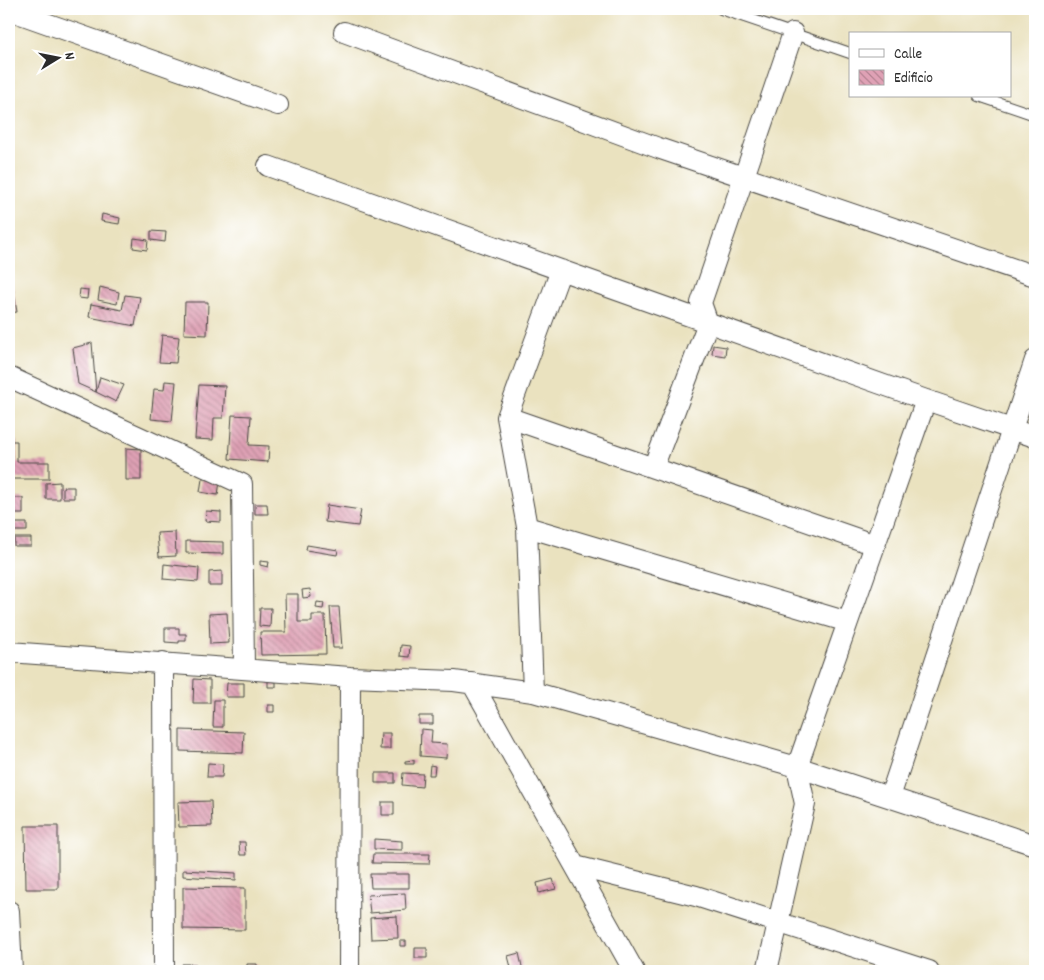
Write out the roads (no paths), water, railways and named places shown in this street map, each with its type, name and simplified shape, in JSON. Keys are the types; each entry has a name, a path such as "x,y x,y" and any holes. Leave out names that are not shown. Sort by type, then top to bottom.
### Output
{"street":[{"path":"9,10 278,105"},
{"path":"344,32 661,149 1035,276"},
{"path":"653,468 708,323 701,303 793,33"},
{"path":"268,166 1035,437"},
{"path":"533,692 527,527 507,417 561,270"},
{"path":"890,797 1035,360"},
{"path":"9,377 242,484 244,668"},
{"path":"767,971 805,804 797,767 926,400"},
{"path":"507,417 875,545"},
{"path":"527,527 848,622"},
{"path":"9,652 350,676 454,681 533,692 797,767 1035,845"},
{"path":"163,662 164,971"},
{"path":"349,971 350,676"},
{"path":"472,684 634,971"},
{"path":"575,866 696,896 929,971"},
{"path":"9,912 12,971"}],"lane":[{"path":"721,9 849,53"},
{"path":"985,98 1035,115"}]}
